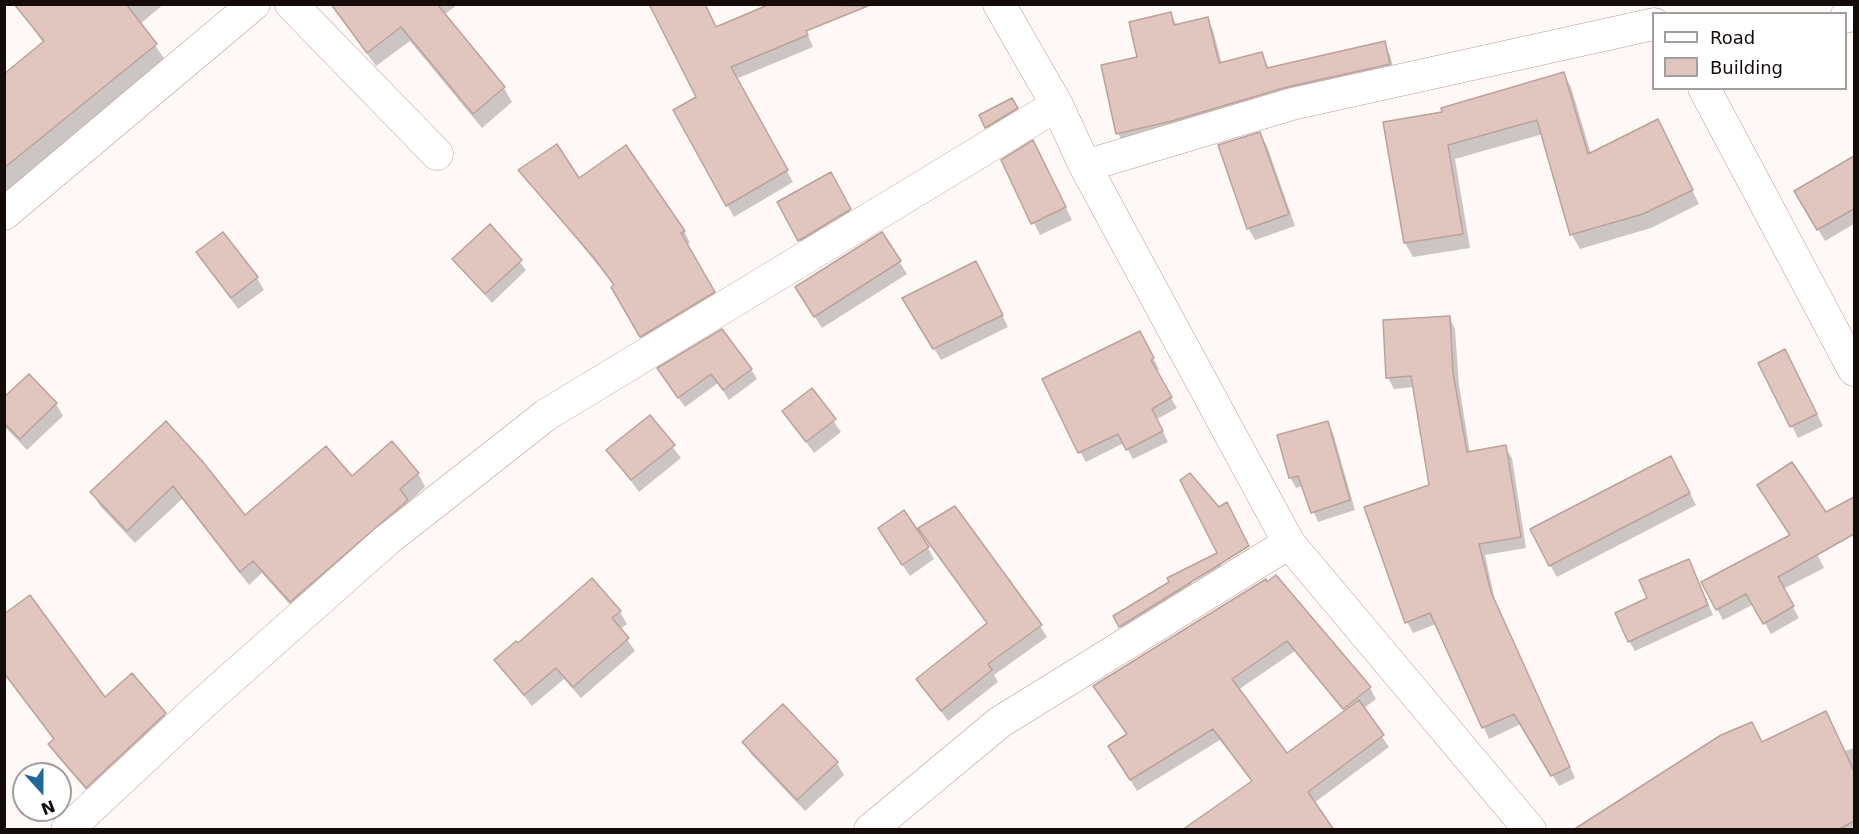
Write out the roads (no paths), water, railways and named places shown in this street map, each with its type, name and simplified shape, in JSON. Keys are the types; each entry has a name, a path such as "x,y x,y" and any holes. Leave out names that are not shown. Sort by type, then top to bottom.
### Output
{"street":[{"path":"4,214 254,4"},
{"path":"291,4 437,154"},
{"path":"999,4 1057,105 1085,166 1289,543 1530,830"},
{"path":"1085,166 1292,104 1652,24"},
{"path":"1709,90 1854,370"},
{"path":"67,830 200,706 387,540 546,415 1057,105"},
{"path":"870,830 1000,722 1289,543"}]}
